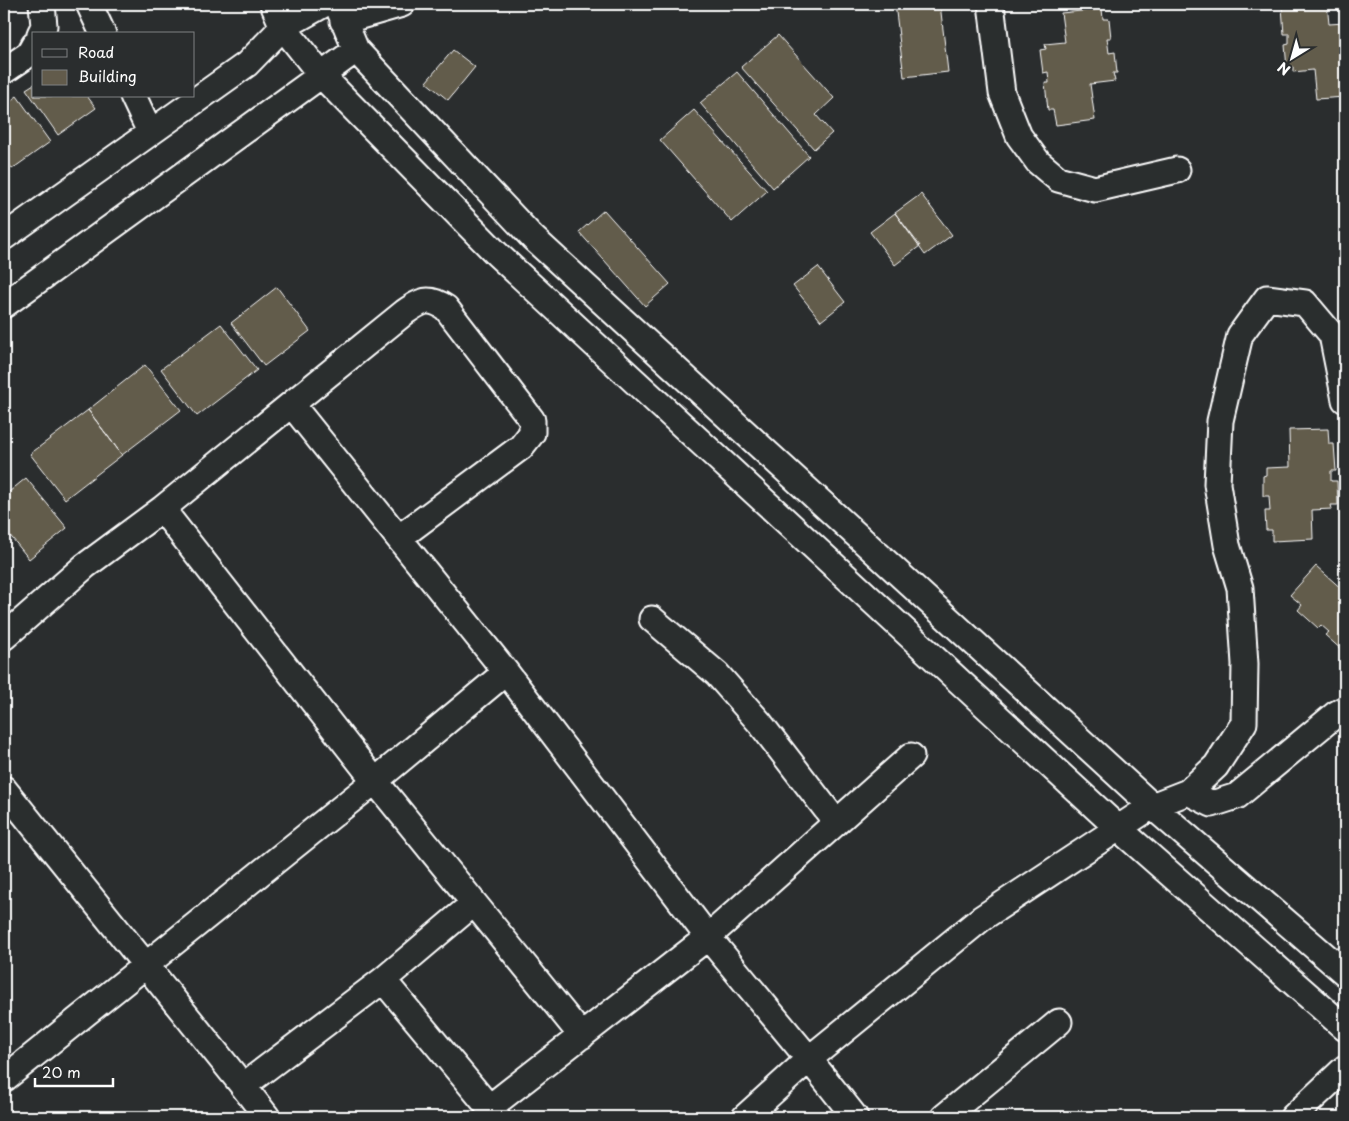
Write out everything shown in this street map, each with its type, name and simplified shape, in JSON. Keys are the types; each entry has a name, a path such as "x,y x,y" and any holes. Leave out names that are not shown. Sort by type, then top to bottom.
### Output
{"street":[{"path":"41,32 44,26 42,4"},
{"path":"89,4 102,32"},
{"path":"273,4 283,27 321,75 497,254 1118,828 1345,1028"},
{"path":"4,237 247,64 283,27 324,4"},
{"path":"402,4 340,12 356,50 533,238 1152,806 1345,973"},
{"path":"991,4 1002,93 1019,136 1038,162 1058,179 1095,189 1177,170"},
{"path":"4,71 29,54 32,49"},
{"path":"4,306 356,50"},
{"path":"134,98 150,132"},
{"path":"745,1117 809,1059 982,918 1152,806 1188,792 1216,766 1244,723 1245,664 1240,588 1227,545 1217,484 1220,421 1240,335 1267,298 1304,303 1332,336 1345,400"},
{"path":"4,637 85,566 162,509 420,302 435,301 446,308 532,420 532,433 521,446 400,537"},
{"path":"292,405 400,537 506,672 708,937 855,1117"},
{"path":"162,509 375,781 582,1036"},
{"path":"652,619 718,674 760,723 836,822"},
{"path":"4,1078 144,964 375,781 506,672"},
{"path":"1188,792 1212,804 1237,796 1336,714 1345,709"},
{"path":"383,980 494,1112 582,1036 708,937 910,756"},
{"path":"4,788 243,1086 256,1113"},
{"path":"243,1086 383,980 474,903"},
{"path":"944,1117 1059,1022"},
{"path":"1293,1117 1345,1068"}],"building":[{"path":"895,4 940,4 948,72 904,77"},
{"path":"1287,4 1327,4 1329,24 1345,23 1345,97 1316,99 1313,70 1293,72 1293,67 1287,68 1285,45 1289,44 1289,34 1284,34 1282,7 1288,6"},
{"path":"1102,9 1103,19 1109,19 1111,38 1107,38 1109,53 1115,52 1117,73 1113,73 1115,81 1090,84 1095,120 1056,125 1053,110 1048,110 1045,83 1049,83 1048,72 1043,73 1040,50 1046,49 1045,44 1065,42 1061,13"},
{"path":"778,35 834,98 816,115 832,133 814,149 741,67"},
{"path":"453,50 475,67 448,100 426,82"},
{"path":"737,72 809,156 773,188 700,103"},
{"path":"32,85 32,98 26,89"},
{"path":"17,96 50,142 12,169 4,156 4,106"},
{"path":"32,98 88,98 96,108 58,135"},
{"path":"694,110 767,191 732,222 660,140"},
{"path":"921,194 952,235 925,255 895,213"},
{"path":"604,210 670,284 645,306 579,232"},
{"path":"895,213 920,246 895,265 870,232"},
{"path":"818,267 845,302 821,321 793,286"},
{"path":"277,287 310,331 264,366 231,323"},
{"path":"221,324 257,370 197,416 161,369"},
{"path":"145,365 181,410 122,455 88,410"},
{"path":"88,410 122,455 65,499 30,454"},
{"path":"1328,429 1329,444 1334,444 1336,471 1331,471 1331,481 1337,481 1338,505 1331,505 1332,509 1312,510 1313,539 1272,541 1272,530 1266,530 1265,511 1270,511 1269,496 1263,496 1263,476 1266,475 1266,468 1290,467 1289,430"},
{"path":"26,478 67,528 29,559 4,528 4,496"},
{"path":"1316,566 1344,591 1345,589 1345,648 1343,651 1325,635 1329,632 1321,625 1318,628 1298,610 1302,605 1290,595"}]}
